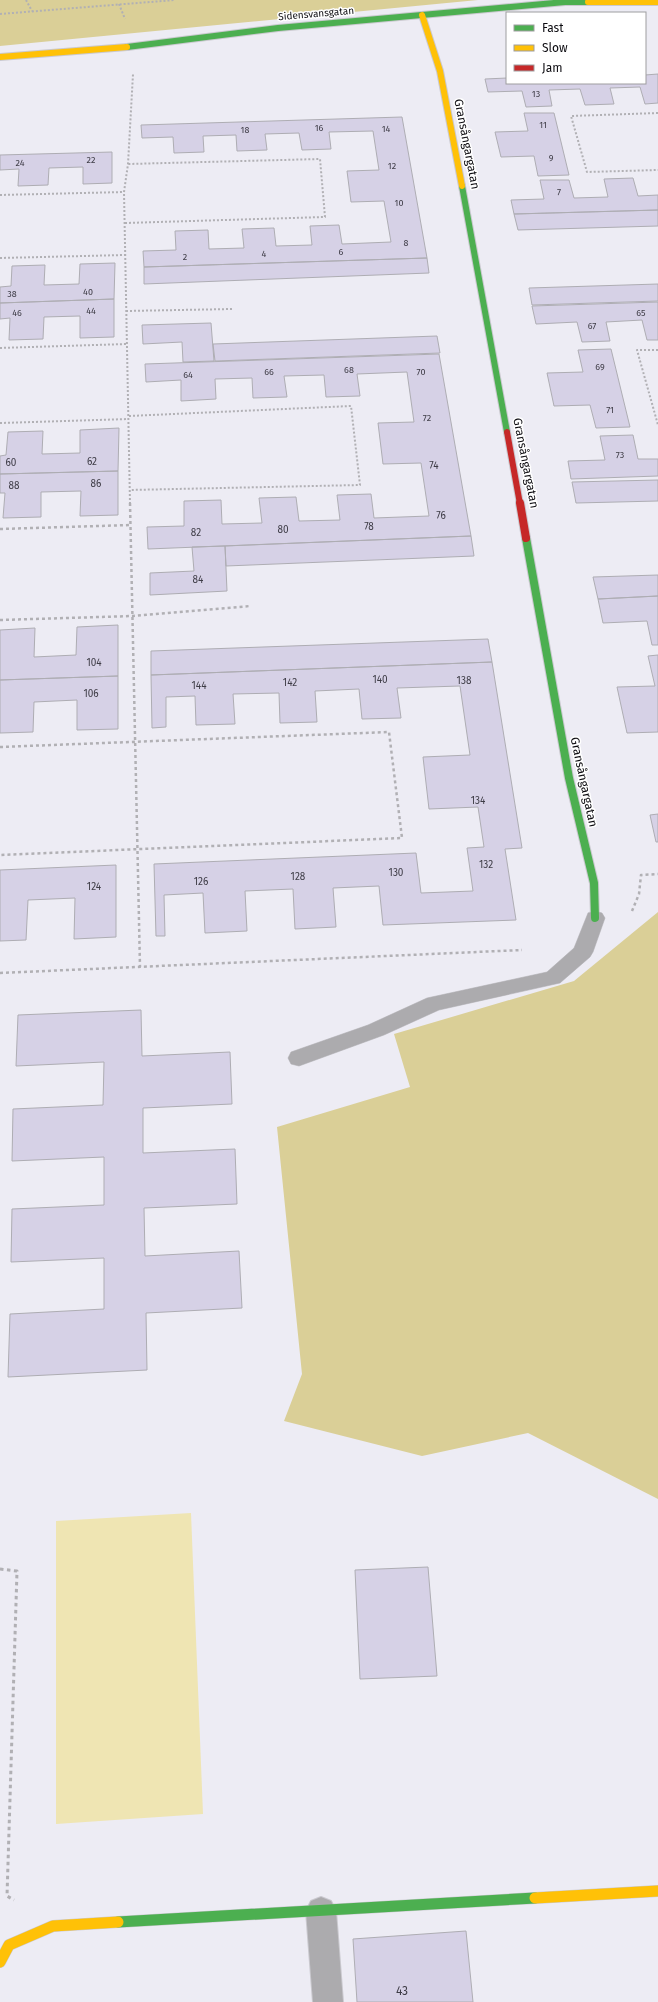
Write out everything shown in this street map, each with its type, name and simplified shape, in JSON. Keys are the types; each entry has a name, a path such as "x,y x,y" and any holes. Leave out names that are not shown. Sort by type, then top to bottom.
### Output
{"street":[{"name":"Sidensvansgatan","path":"0,57 135,46 278,28 565,2 658,2"},
{"name":"Gransångargatan","path":"422,15 440,71 456,152 569,778 594,882 594,918"},
{"path":"3,1951 53,1926 658,1891"},
{"path":"321,1911 328,2002"}],"lane":[{"path":"299,1058 376,1030 434,1004 553,978 583,952 594,918"}],"path":[{"path":"26,0 32,11"},
{"path":"0,14 175,0"},
{"path":"135,46 128,164 124,192 124,223 140,967"},
{"path":"658,114 571,116 587,172 658,170"},
{"path":"124,223 325,217 320,159 128,164"},
{"path":"0,195 124,192"},
{"path":"0,258 125,255"},
{"path":"126,311 232,309"},
{"path":"0,348 127,344"},
{"path":"658,350 637,350 658,425"},
{"path":"129,416 351,406 360,485 130,490"},
{"path":"0,423 129,419"},
{"path":"0,529 131,525"},
{"path":"0,620 133,616 250,606"},
{"path":"0,747 135,743 389,732 402,838 0,855"},
{"path":"586,942 610,931 622,922 632,911 638,900 641,887 641,875 658,874"},
{"path":"0,973 523,950"},
{"path":"0,1569 17,1571 7,1896 53,1926"}],"shaded area":[{"path":"0,0 478,0 0,46"},
{"path":"658,912 658,1499 528,1433 422,1456 284,1421 302,1374 277,1127 410,1087 394,1034 574,981"},
{"path":"191,1513 203,1814 56,1824 56,1521"}],"building":[{"path":"658,74 658,103 645,104 640,87 610,88 614,104 585,105 580,89 549,90 552,106 526,107 522,91 488,92 485,79 506,78 506,84 646,84 646,75"},
{"path":"524,113 554,113 569,175 538,176 534,156 501,157 495,132 528,131"},
{"path":"402,117 427,258 144,267 143,251 176,250 175,231 208,230 209,249 244,248 242,229 274,228 276,246 312,245 310,226 339,225 342,244 391,242 384,201 351,202 347,171 379,170 373,131 329,132 331,149 302,150 299,133 265,134 267,150 237,151 236,135 203,136 204,152 174,153 173,137 142,138 141,125"},
{"path":"112,152 112,183 83,184 83,167 49,168 48,185 18,186 19,169 0,170 0,155"},
{"path":"633,178 638,196 658,195 658,210 514,214 511,200 544,199 540,180 569,180 574,198 608,197 604,179"},
{"path":"658,210 658,226 518,230 514,214"},
{"path":"427,258 429,273 144,284 144,267"},
{"path":"115,263 114,299 0,303 0,287 11,286 12,266 45,265 44,285 79,284 80,264"},
{"path":"658,284 658,301 532,305 529,288"},
{"path":"114,299 114,337 80,338 80,316 44,317 43,339 9,340 10,318 0,319 0,303"},
{"path":"658,302 658,340 647,340 642,320 606,322 610,341 582,342 577,322 536,324 532,306"},
{"path":"211,323 214,361 183,362 182,342 143,344 142,325"},
{"path":"437,336 440,353 215,361 213,344"},
{"path":"611,349 630,427 596,428 590,405 554,406 547,373 583,372 578,350"},
{"path":"439,354 471,536 148,549 147,527 184,526 184,501 221,500 222,524 262,523 259,498 296,497 299,521 340,520 337,495 371,494 374,518 429,516 421,463 383,464 378,423 414,422 407,372 357,374 360,396 326,397 324,375 284,376 287,397 253,398 252,378 215,379 216,399 181,401 181,380 146,382 145,364"},
{"path":"119,428 118,471 0,474 0,456 6,455 8,432 43,431 42,454 80,453 80,430"},
{"path":"633,435 638,459 658,459 658,476 571,479 568,461 605,460 600,436"},
{"path":"118,471 118,515 80,516 81,491 41,492 41,517 3,518 5,493 0,493 0,474"},
{"path":"658,480 658,501 576,503 572,482"},
{"path":"471,536 474,556 226,566 225,546"},
{"path":"225,546 227,591 150,595 150,573 194,571 192,547"},
{"path":"658,575 658,596 598,599 593,577"},
{"path":"658,596 658,645 652,645 647,621 603,623 598,599"},
{"path":"118,625 118,676 0,680 0,630 35,628 34,657 76,655 77,627"},
{"path":"488,639 492,662 151,675 151,651"},
{"path":"658,655 658,732 627,733 617,687 655,686 648,656"},
{"path":"492,662 522,848 505,849 516,920 383,925 379,886 333,888 336,927 295,929 293,889 245,891 247,931 205,933 203,893 164,895 165,936 156,936 154,864 416,853 421,893 473,891 467,848 484,847 478,807 429,809 423,757 470,755 460,686 397,688 401,718 362,719 359,689 315,691 317,722 280,723 279,693 233,694 235,724 196,725 195,696 166,697 166,727 152,728 151,675"},
{"path":"118,676 118,729 77,730 77,700 34,702 33,732 0,733 0,680"},
{"path":"658,814 658,842 656,842 650,815"},
{"path":"116,865 116,937 74,939 75,898 28,900 26,940 0,941 0,870"},
{"path":"141,1010 142,1056 230,1052 232,1104 143,1108 143,1153 235,1149 237,1204 144,1208 145,1256 239,1251 242,1308 146,1313 147,1370 8,1377 10,1314 104,1309 104,1258 11,1262 12,1209 104,1205 104,1157 12,1161 13,1109 103,1105 104,1062 16,1066 18,1015"},
{"path":"428,1567 437,1676 360,1679 355,1570"},
{"path":"466,1931 473,2002 357,2002 353,1939"}],"traffic: fast":[{"path":"127,47 278,28 565,2 588,2"},
{"path":"462,186 507,432"},
{"path":"526,538 569,778 594,883 595,918"},
{"path":"118,1922 535,1898"}],"traffic: slow":[{"path":"588,2 658,2"},
{"path":"422,15 440,71 462,186"},
{"path":"0,57 127,47"},
{"path":"535,1898 658,1891"},
{"path":"0,1962 9,1945 53,1926 118,1922"}],"traffic: jam":[{"path":"507,432 526,538"}]}
